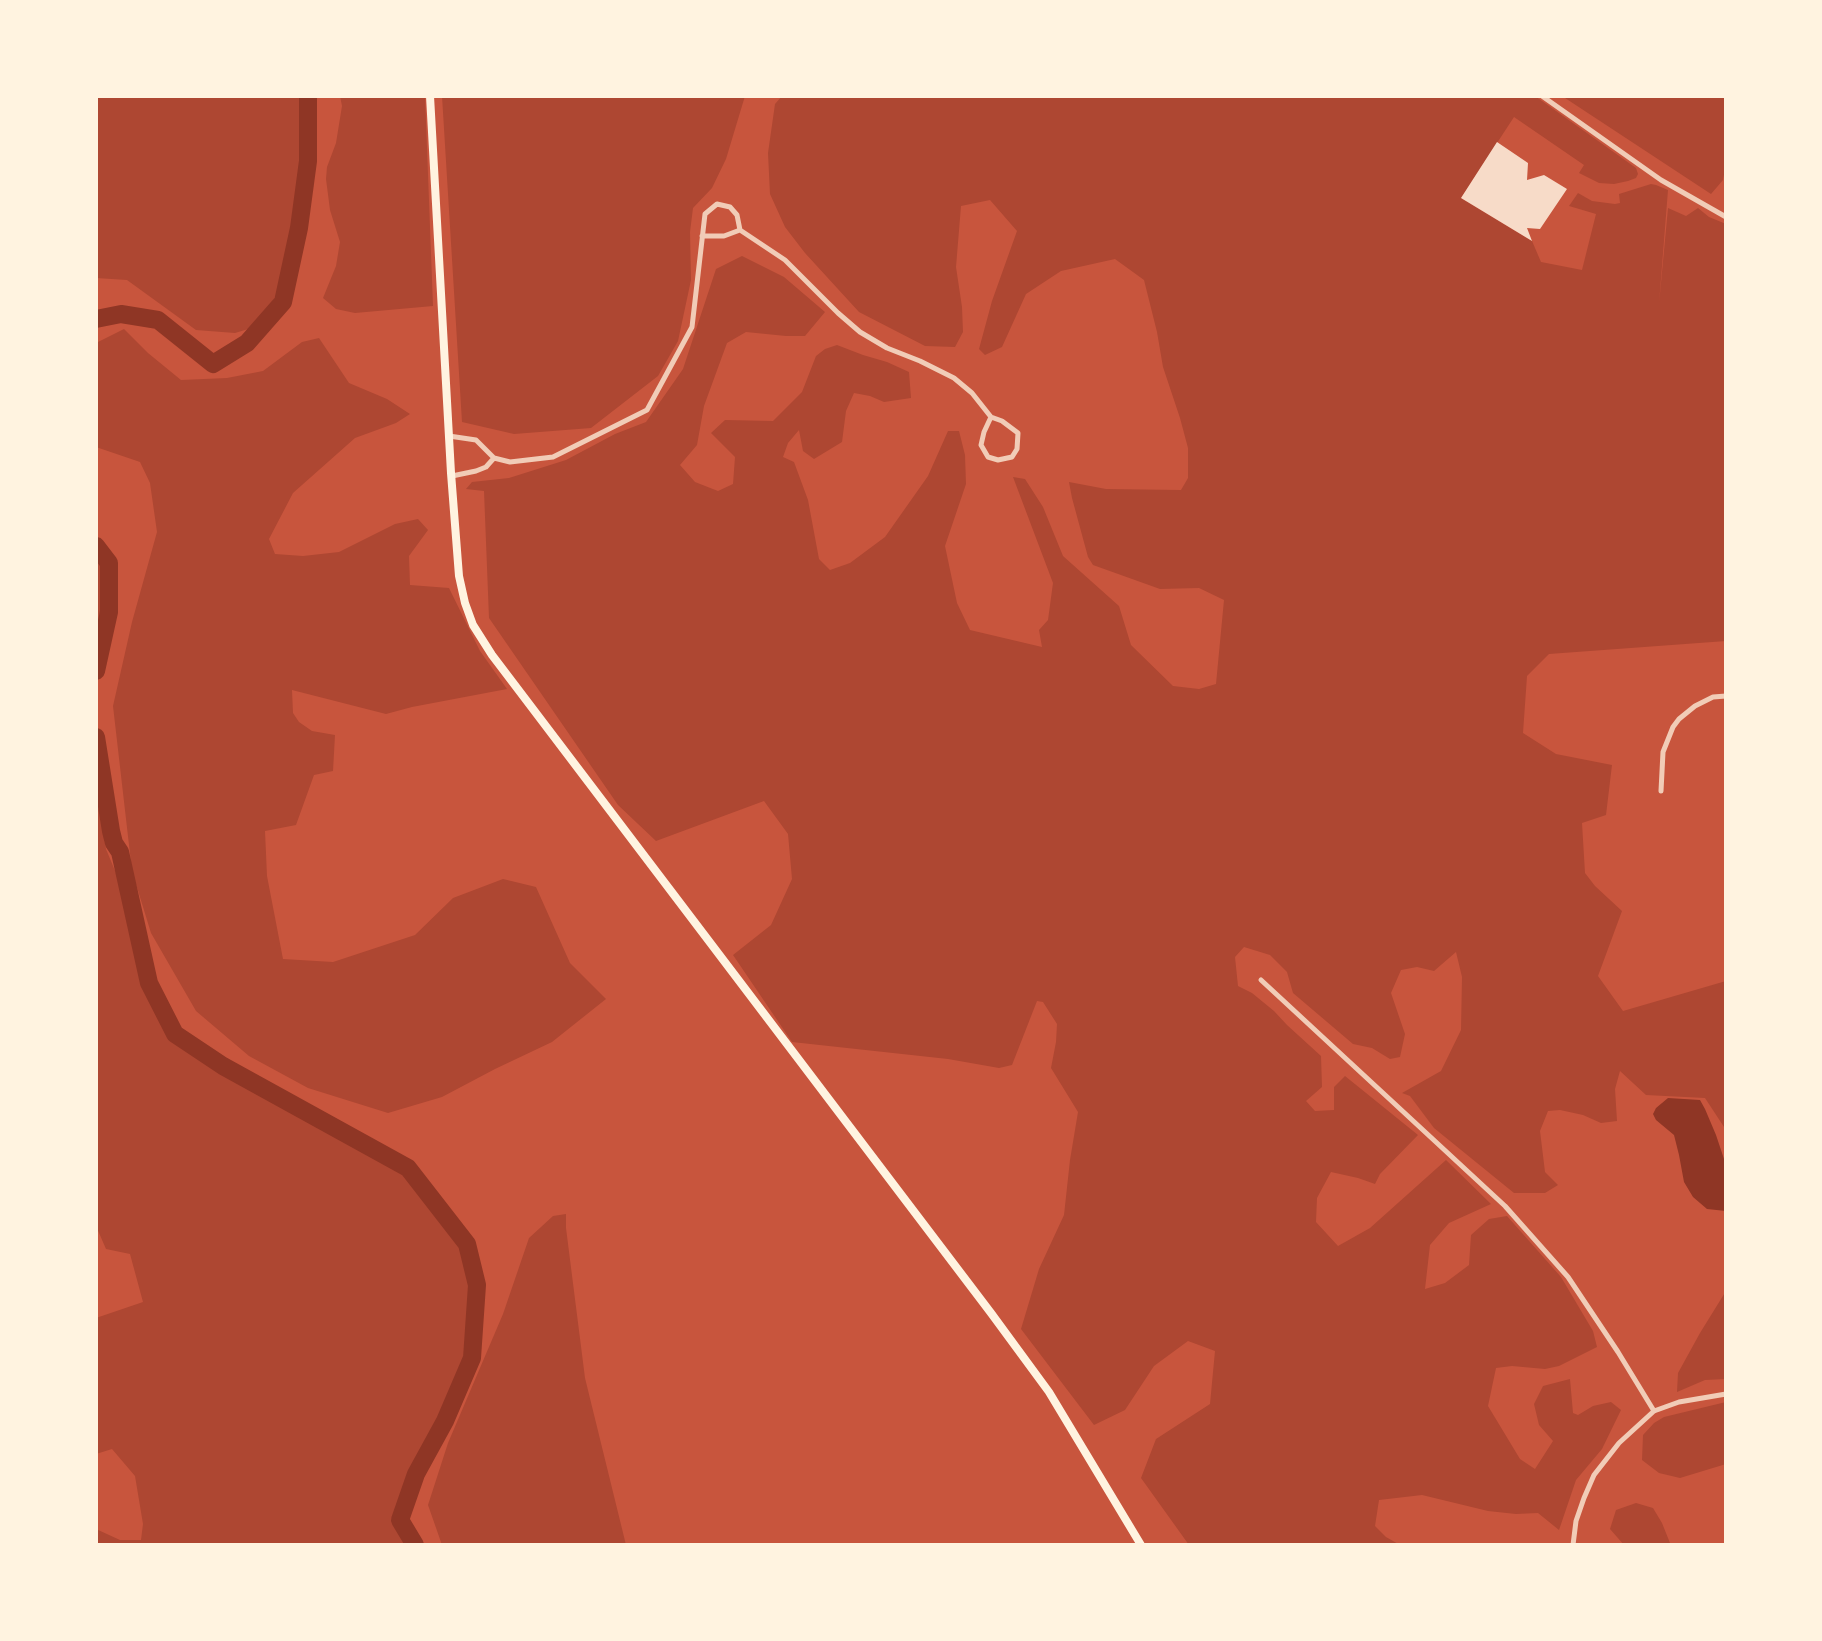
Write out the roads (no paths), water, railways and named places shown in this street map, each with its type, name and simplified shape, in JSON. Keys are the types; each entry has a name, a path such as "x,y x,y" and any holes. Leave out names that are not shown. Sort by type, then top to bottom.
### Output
{"main road":[{"path":"430,96 459,576 473,625 492,655 1049,1392 1141,1545"}],"street":[{"path":"1542,96 1661,180 1726,217"},
{"path":"449,436 476,440 494,458 510,462 553,457 647,410 692,327 705,214 717,204 730,207 737,215 740,230 785,260 835,311 860,332 887,348 954,378 972,393 990,417 1002,421 1018,433 1017,449 1012,457 998,460 988,457 981,445 990,417"},
{"path":"702,236 724,236 740,230"},
{"path":"452,476 486,467 494,458"},
{"path":"1661,791 1664,752 1673,727 1695,706 1713,697 1726,696"},
{"path":"1261,980 1505,1206 1567,1277 1618,1352 1654,1412"},
{"path":"1573,1545 1576,1521 1594,1475 1619,1443 1654,1412 1679,1402 1726,1394"}],"waterway":[{"path":"96,319 121,314 158,320 213,364 247,343 283,302 299,228 308,161 308,96"},
{"path":"96,546 109,563 109,612 96,671"},
{"path":"96,737 111,831 120,852 149,983 175,1034 223,1066 408,1168 467,1244 477,1285 472,1358 445,1421 416,1474 400,1520 415,1545"}]}
